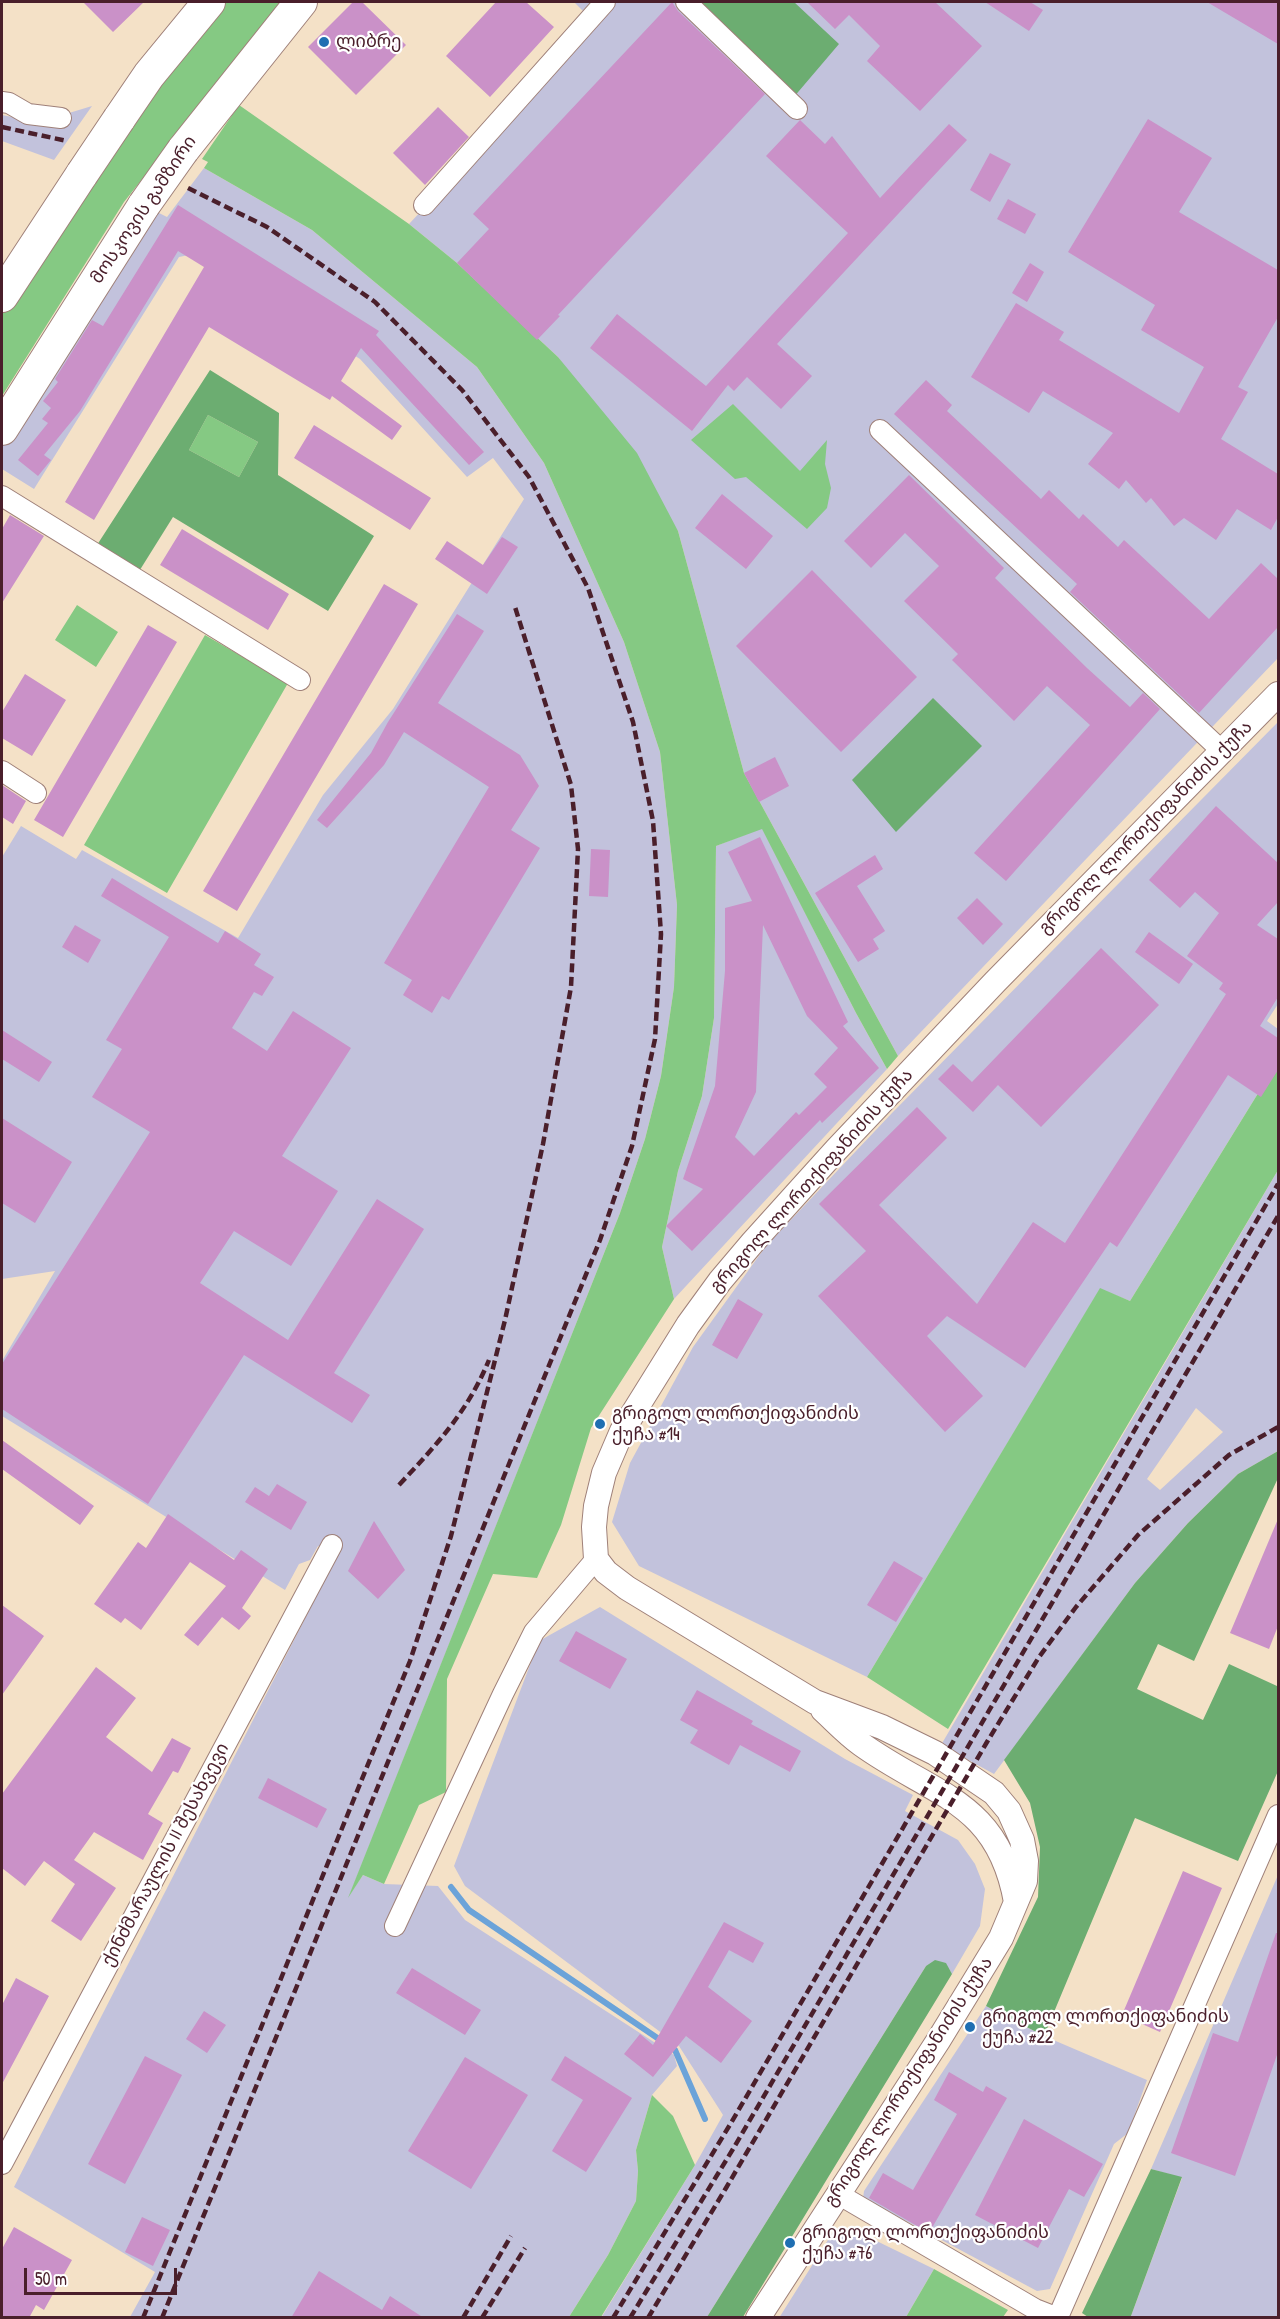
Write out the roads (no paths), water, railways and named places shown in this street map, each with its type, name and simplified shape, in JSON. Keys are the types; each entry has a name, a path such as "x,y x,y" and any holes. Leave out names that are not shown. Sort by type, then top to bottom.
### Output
{"main road":[{"path":"2,296 149,75 209,2"},
{"name":"მოსკოვის გამზირი","path":"2,429 144,205 183,150 301,2"}],"street":[{"path":"424,205 605,2"},
{"path":"686,2 797,109"},
{"path":"2,102 9,103 28,114 61,118"},
{"path":"880,430 1222,751"},
{"path":"2,496 300,680"},
{"name":"გრიგოლ ლორთქიფანიძის ქუჩა","path":"758,2318 938,2041 1001,1938 1016,1904 1011,1876 999,1846 976,1818 958,1802 860,1744 815,1702 627,1588 606,1572 596,1559 594,1527 596,1506 604,1473 621,1431 688,1325 720,1281 828,1158 902,1079 1278,694"},
{"path":"2,771 36,793"},
{"name":"ქინძმარაულის II შესახვევი","path":"2,2164 332,1545"},
{"path":"395,1926 534,1632 596,1559"},
{"path":"838,2194 1035,2309 1058,2317 1278,1815"}],"waterway":[{"path":"451,1887 469,1910 675,2050 705,2119"}],"railway":[{"path":"2,127 67,141"},
{"path":"162,2318 600,1240 632,1146 655,1039 661,934 653,821 633,722 588,588 529,477 462,390 375,302 267,227 188,188"},
{"path":"143,2318 410,1661 451,1536 505,1320 543,1144 571,987 578,849 571,785 515,607"},
{"path":"613,2318 731,2123 1278,1184"},
{"path":"630,2318 733,2149 1278,1216"},
{"path":"399,1485 461,1412 489,1360"},
{"path":"648,2318 1039,1657 1076,1607 1138,1535 1229,1455 1278,1427"},
{"path":"463,2318 511,2236"},
{"path":"482,2318 525,2248"}],"place":[{"name":"ლიბრე","path":"324,42"},
{"name":"გრიგოლ ლორთქიფანიძის ქუჩა #14","path":"600,1424"},
{"name":"გრიგოლ ლორთქიფანიძის ქუჩა #22","path":"970,2027"},
{"name":"გრიგოლ ლორთქიფანიძის ქუჩა #76","path":"790,2243"}]}
